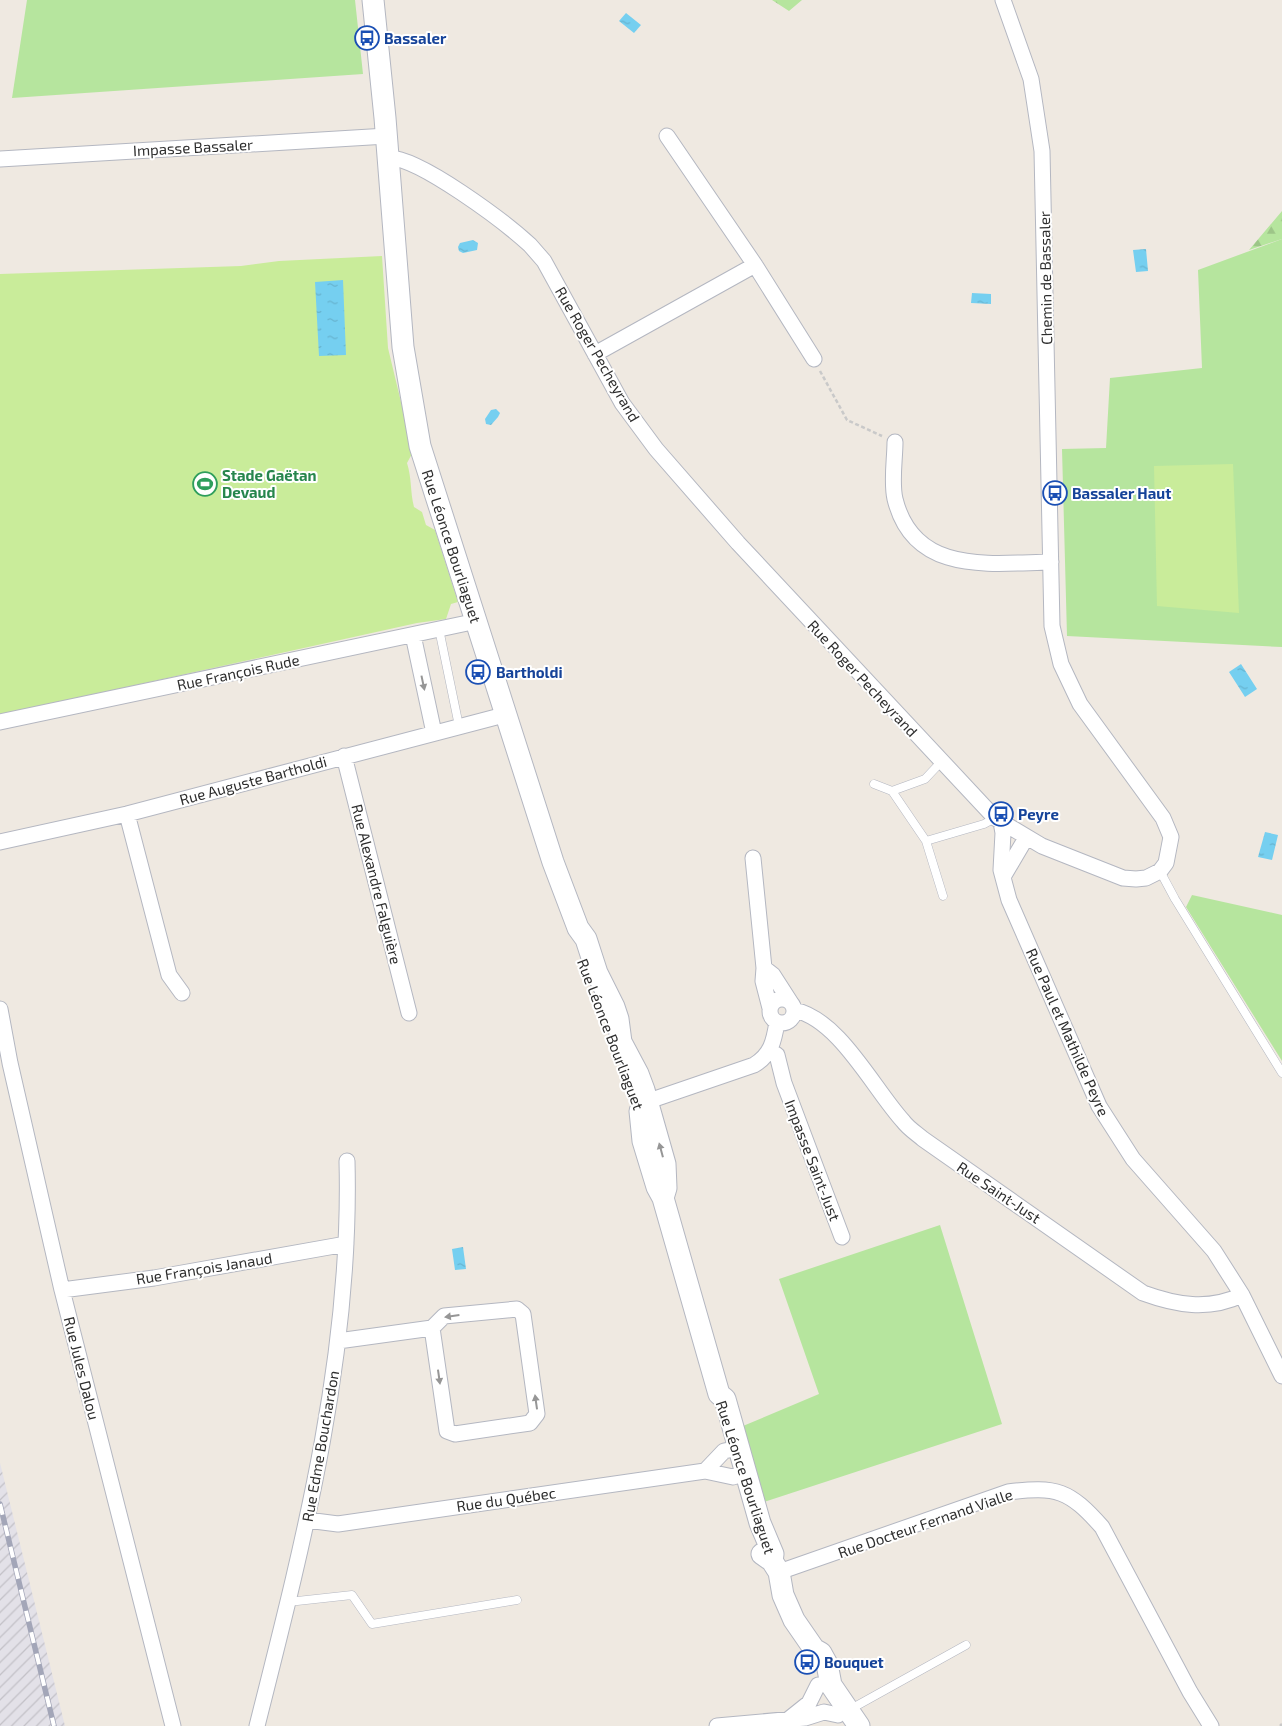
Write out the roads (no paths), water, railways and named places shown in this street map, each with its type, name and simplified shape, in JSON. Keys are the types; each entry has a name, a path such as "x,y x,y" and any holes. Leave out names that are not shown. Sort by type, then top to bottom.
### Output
{"main road":[{"name":"Rue Léonce Bourliaguet","path":"374,0 403,347 420,446 477,621 504,715 553,862 578,928 577,944 582,960 604,1008 610,1037 624,1078 643,1103 643,1140 657,1186 663,1198 719,1394 716,1402 732,1449 753,1535 763,1556 776,1567 787,1607 814,1649 818,1685 848,1719"},
{"name":"Rue Léonce Bourliaguet","path":"814,1649 821,1653 827,1664 831,1685 848,1719"}],"street":[{"name":"Chemin de Bassaler","path":"1003,0 1031,79 1042,151 1051,562"},
{"path":"667,136 755,265 817,365"},
{"name":"Impasse Bassaler","path":"0,159 387,148"},
{"name":"Rue Roger Pecheyrand","path":"387,148 396,157 422,168 530,245 544,262 622,403 656,449 738,543 941,762 998,820 1026,838 1123,878 1146,878 1160,871"},
{"path":"595,354 755,265"},
{"path":"895,442 895,498 903,519 914,536 927,549 948,559 972,563 1051,562 1052,626 1061,664 1080,704 1162,818 1171,838 1169,853 1160,871"},
{"name":"Rue François Rude","path":"0,722 477,621"},
{"path":"413,635 434,733"},
{"name":"Rue Auguste Bartholdi","path":"0,842 127,814 504,715"},
{"name":"Rue Alexandre Falguière","path":"344,756 409,1013"},
{"path":"127,814 169,975 182,993"},
{"name":"Rue Paul et Mathilde Peyre","path":"998,820 1003,833 1001,870 1009,900 1098,1106 1133,1159 1214,1251 1242,1295 1282,1376"},
{"path":"1003,877 1026,838"},
{"path":"643,1103 754,1065 764,1059 770,1051 774,1015 763,981 764,968 753,858"},
{"path":"764,968 773,975 792,1006 789,1020 774,1015"},
{"name":"Rue Saint-Just","path":"792,1006 810,1014 846,1046 903,1122 923,1139 1143,1293 1170,1303 1196,1306 1228,1302 1242,1295"},
{"name":"Rue Jules Dalou","path":"0,1009 10,1063 62,1290 173,1726"},
{"name":"Impasse Saint-Just","path":"770,1051 777,1055 784,1084 842,1237"},
{"name":"Impasse Saint-Just","path":"754,1065 773,1073 784,1084"},
{"name":"Rue Edme Bouchardon","path":"257,1726 288,1602 324,1439 338,1341 346,1266 347,1161"},
{"name":"Rue François Janaud","path":"62,1290 154,1278 346,1244"},
{"path":"338,1341 432,1328 444,1316 516,1309 523,1314 537,1414 530,1423 455,1434 447,1431 432,1328"},
{"path":"705,1471 732,1449"},
{"name":"Rue du Québec","path":"307,1520 338,1524 705,1471 739,1475"},
{"name":"Rue Docteur Fernand Vialle","path":"776,1567 1008,1492 1036,1488 1063,1492 1082,1504 1102,1527 1190,1692 1211,1726"},
{"path":"790,1719 809,1703 818,1685"},
{"path":"717,1726 805,1718 824,1712 848,1719"}],"lane":[{"path":"439,630 459,726"},
{"path":"892,791 925,779 941,762"},
{"path":"874,784 892,791 926,841 943,896"},
{"path":"926,841 998,820"},
{"path":"1160,871 1174,899 1282,1074"},
{"path":"288,1602 352,1594 372,1624 517,1600"},
{"path":"848,1719 966,1645"}],"water":[{"path":"626,13 641,25 634,33 619,21"},
{"path":"473,240 478,243 477,250 463,253 459,251 460,243"},
{"path":"1146,249 1148,271 1136,272 1133,250"},
{"path":"343,280 346,355 319,356 315,282"},
{"path":"972,293 991,294 991,304 971,303"},
{"path":"496,409 500,413 498,417 491,425 486,424 485,419 491,410"},
{"path":"1241,664 1257,689 1245,697 1229,672"},
{"path":"1265,832 1278,835 1272,860 1258,857"},
{"path":"463,1247 466,1269 455,1270 452,1249"}],"railway":[{"path":"0,1504 54,1726"}],"place":[{"name":"Bassaler","path":"367,38"},
{"name":"Stade Gaëtan Devaud","path":"205,484"},
{"name":"Bassaler Haut","path":"1055,493"},
{"name":"Bartholdi","path":"478,672"},
{"name":"Peyre","path":"1001,814"},
{"name":"Bouquet","path":"807,1662"}]}
